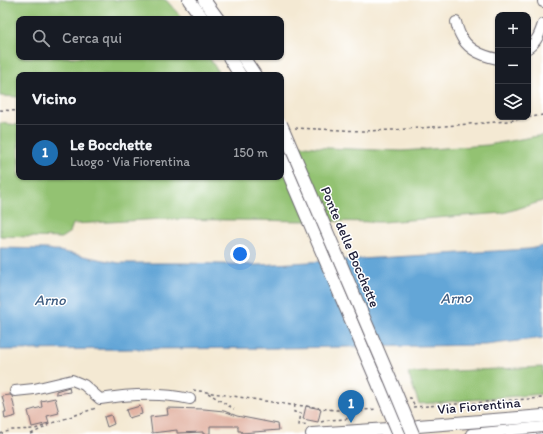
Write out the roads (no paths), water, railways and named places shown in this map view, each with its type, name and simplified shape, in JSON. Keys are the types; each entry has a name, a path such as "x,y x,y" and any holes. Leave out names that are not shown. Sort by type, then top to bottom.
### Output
{"main road":[{"path":"189,0 201,16"},
{"path":"204,0 216,16"},
{"path":"231,60 238,72"},
{"path":"245,60 253,72"},
{"name":"Ponte delle Bocchette","path":"284,131 391,381 415,430"},
{"name":"Ponte delle Bocchette","path":"284,163 379,386 394,432"},
{"name":"Via Fiorentina","path":"415,430 543,416"},
{"path":"312,429 394,432"}],"lane":[{"path":"456,22 460,35 467,45 476,53 495,58"},
{"path":"531,46 539,35 543,24"},
{"path":"15,391 34,389 72,380 84,385 100,398 149,394 172,395 190,399"},
{"path":"471,434 543,427"}],"water":[{"name":"Arno","path":"543,246 543,338 485,345 0,350 0,248 48,249 119,263 258,265 529,249"}],"place":[{"name":"Le Bocchette","path":"351,423"}]}
